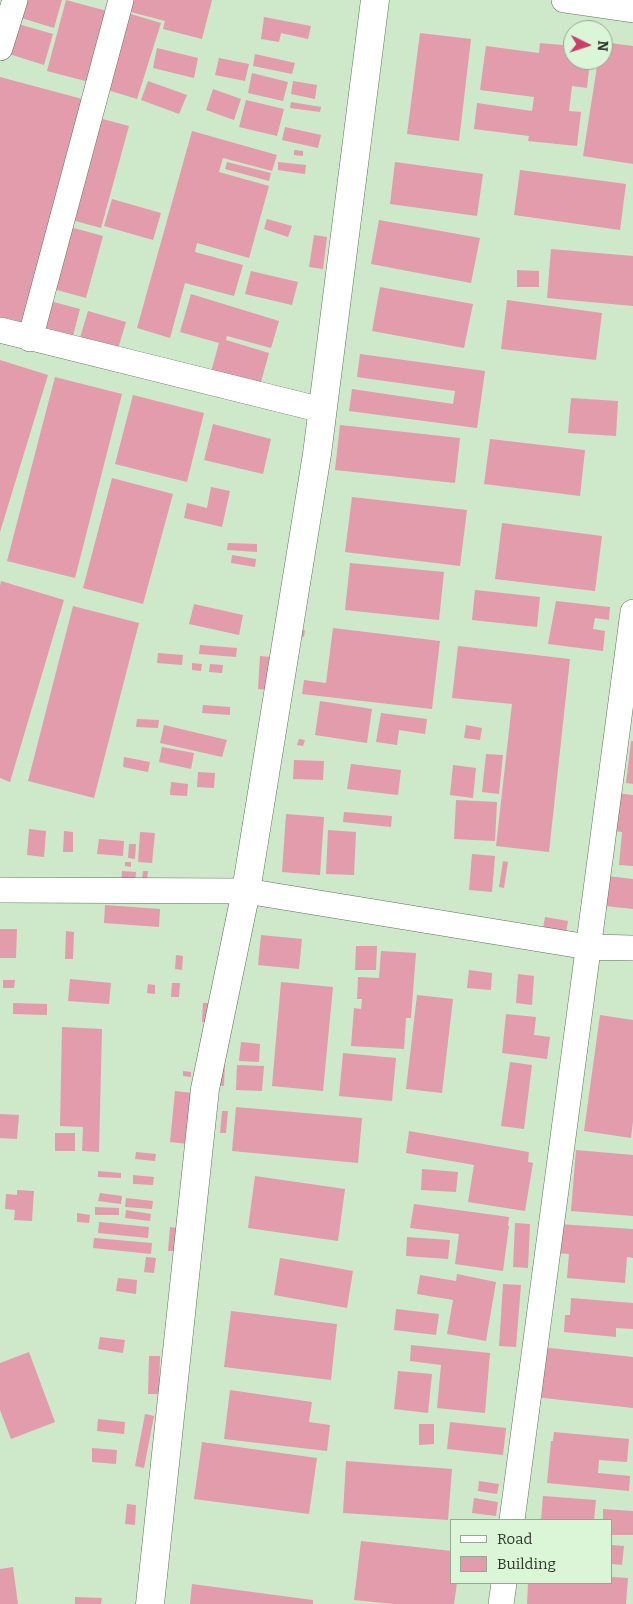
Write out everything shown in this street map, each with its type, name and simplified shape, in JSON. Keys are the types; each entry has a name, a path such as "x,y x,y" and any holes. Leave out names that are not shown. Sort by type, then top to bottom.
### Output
{"street":[{"path":"0,48 16,0"},
{"path":"30,339 121,0"},
{"path":"150,1604 205,1089 246,891 317,454 375,0"},
{"path":"564,0 633,10"},
{"path":"0,330 30,339 322,410"},
{"path":"512,1519 633,612"},
{"path":"0,890 246,891 588,947 633,948"},
{"path":"501,1604 504,1584"}],"building":[{"path":"20,0 62,0 54,28 15,16"},
{"path":"66,0 107,11 89,82 47,71"},
{"path":"130,0 212,0 202,39 163,29 165,21 127,11"},
{"path":"124,12 161,23 137,99 101,88"},
{"path":"264,17 311,26 308,39 281,33 279,42 261,39"},
{"path":"15,23 53,34 44,65 6,53"},
{"path":"420,33 471,39 459,141 407,134"},
{"path":"540,43 563,45 563,70 589,70 587,88 572,86 569,111 581,112 577,146 528,141 529,136 474,129 477,103 532,111 534,97 480,90 486,46 539,53"},
{"path":"613,43 633,46 633,164 583,156 596,70 613,70"},
{"path":"157,48 198,58 194,78 153,68"},
{"path":"255,54 295,63 292,74 253,66"},
{"path":"219,58 249,64 245,81 215,75"},
{"path":"252,73 288,82 283,101 248,93"},
{"path":"0,77 86,100 24,331 0,325"},
{"path":"148,81 187,95 179,114 141,100"},
{"path":"293,81 317,85 315,99 291,94"},
{"path":"213,89 241,99 234,120 206,110"},
{"path":"246,100 284,109 277,136 239,127"},
{"path":"291,102 321,107 320,112 290,108"},
{"path":"95,117 129,126 101,228 68,219"},
{"path":"285,127 321,135 318,148 282,140"},
{"path":"192,131 277,155 272,171 223,158 219,172 269,186 249,258 197,243 195,252 243,265 234,296 185,283 170,338 137,328"},
{"path":"294,150 303,151 303,156 294,155"},
{"path":"227,162 271,173 269,181 225,169"},
{"path":"278,162 306,165 305,174 278,170"},
{"path":"395,162 483,174 477,216 390,204"},
{"path":"520,170 626,184 620,230 514,215"},
{"path":"112,199 161,213 153,240 104,226"},
{"path":"267,219 292,226 288,237 264,229"},
{"path":"379,220 480,238 471,283 371,264"},
{"path":"63,225 103,236 86,298 46,287"},
{"path":"314,235 327,237 323,269 309,267"},
{"path":"551,249 633,256 633,306 547,298"},
{"path":"517,270 539,271 539,287 517,287"},
{"path":"251,271 298,282 292,305 245,294"},
{"path":"380,287 473,304 464,348 372,331"},
{"path":"191,294 279,321 271,348 227,336 226,340 269,353 258,393 209,379 219,343 180,332"},
{"path":"46,300 80,309 72,340 37,331"},
{"path":"507,300 602,313 596,360 501,349"},
{"path":"88,311 126,322 117,352 79,341"},
{"path":"360,354 485,371 477,428 349,411 352,389 453,404 455,391 357,377"},
{"path":"0,360 48,375 0,532"},
{"path":"55,377 122,394 75,578 7,561"},
{"path":"133,395 204,413 187,482 115,464"},
{"path":"571,398 618,401 616,436 568,433"},
{"path":"213,424 271,439 263,474 204,460"},
{"path":"340,425 460,438 455,483 335,470"},
{"path":"490,439 585,450 580,496 484,484"},
{"path":"112,478 173,494 143,604 83,588"},
{"path":"211,487 230,491 222,527 184,518 187,503 207,508"},
{"path":"352,497 467,510 460,566 345,552"},
{"path":"502,523 602,536 595,591 495,579"},
{"path":"228,543 257,544 257,552 227,550"},
{"path":"232,555 256,559 255,567 231,563"},
{"path":"350,563 444,572 439,620 345,610"},
{"path":"1,581 64,600 10,782 0,778"},
{"path":"475,590 540,597 537,627 472,620"},
{"path":"556,601 610,607 609,620 595,618 593,629 605,631 603,651 548,644"},
{"path":"194,604 243,615 239,635 189,624"},
{"path":"73,606 139,623 94,798 28,781"},
{"path":"295,628 305,630 304,637 294,636"},
{"path":"333,628 440,641 432,709 302,694 304,680 326,683"},
{"path":"200,645 237,648 236,657 199,654"},
{"path":"458,646 570,659 549,852 496,846 512,704 452,698"},
{"path":"158,653 183,655 182,665 157,663"},
{"path":"260,656 270,657 268,690 258,689"},
{"path":"192,663 202,664 201,671 192,670"},
{"path":"210,664 223,665 222,673 209,672"},
{"path":"320,701 372,709 367,743 315,735"},
{"path":"203,705 230,707 230,715 202,713"},
{"path":"381,713 427,719 425,734 399,730 397,745 376,742"},
{"path":"137,719 159,720 158,728 136,727"},
{"path":"164,725 227,740 222,757 160,743"},
{"path":"466,725 482,728 480,740 464,738"},
{"path":"299,739 305,740 303,746 297,745"},
{"path":"631,741 633,741 633,784 626,783"},
{"path":"162,747 194,753 191,769 159,762"},
{"path":"486,754 503,755 499,794 482,792"},
{"path":"124,757 150,762 148,772 123,767"},
{"path":"294,760 324,761 323,780 293,779"},
{"path":"351,764 401,770 398,795 347,789"},
{"path":"453,765 476,768 473,798 450,795"},
{"path":"198,772 215,773 214,788 197,787"},
{"path":"171,782 188,784 187,796 170,795"},
{"path":"616,793 633,795 633,866 619,865 622,832 612,831"},
{"path":"456,800 497,802 495,841 454,839"},
{"path":"344,812 392,816 391,827 343,822"},
{"path":"286,814 324,817 320,875 282,872"},
{"path":"29,829 46,831 44,857 27,855"},
{"path":"328,830 356,832 354,875 326,874"},
{"path":"64,831 73,832 73,852 63,852"},
{"path":"140,832 155,833 152,863 138,862"},
{"path":"99,839 124,841 123,856 97,854"},
{"path":"129,844 136,844 135,859 128,858"},
{"path":"472,854 495,856 492,892 469,890"},
{"path":"503,861 508,862 504,888 499,887"},
{"path":"125,862 131,862 131,867 125,866"},
{"path":"122,871 136,872 135,883 121,883"},
{"path":"143,871 148,871 147,881 142,880"},
{"path":"608,876 633,879 633,909 605,906"},
{"path":"105,905 160,909 159,927 104,923"},
{"path":"545,917 568,921 566,933 543,929"},
{"path":"0,929 17,929 16,958 0,958"},
{"path":"66,931 74,932 73,959 65,959"},
{"path":"261,935 302,939 299,969 258,965"},
{"path":"356,946 377,946 376,970 355,970"},
{"path":"381,951 416,953 411,1018 406,1018 404,1049 351,1046 354,1008 361,1009 362,999 357,999 358,977 379,978"},
{"path":"176,955 183,956 182,970 175,969"},
{"path":"469,970 492,973 491,990 467,988"},
{"path":"518,974 534,976 532,1005 516,1003"},
{"path":"70,979 111,983 109,1004 68,1001"},
{"path":"3,980 15,980 14,988 3,988"},
{"path":"281,982 333,987 323,1091 272,1086"},
{"path":"172,983 180,983 179,997 171,997"},
{"path":"148,984 155,985 155,994 147,993"},
{"path":"417,995 453,999 442,1093 406,1089"},
{"path":"13,1003 47,1004 47,1015 13,1014"},
{"path":"203,1003 209,1003 207,1022 202,1022"},
{"path":"506,1014 536,1017 534,1035 550,1037 547,1059 502,1053"},
{"path":"600,1015 633,1020 633,1121 631,1138 584,1131"},
{"path":"62,1027 102,1029 99,1152 82,1151 83,1127 60,1126"},
{"path":"241,1042 260,1044 259,1062 239,1061"},
{"path":"343,1053 396,1058 392,1101 339,1096"},
{"path":"215,1062 225,1063 224,1086 214,1085"},
{"path":"510,1062 532,1065 524,1129 501,1126"},
{"path":"237,1065 264,1066 262,1091 236,1090"},
{"path":"183,1071 191,1072 191,1077 183,1076"},
{"path":"175,1091 193,1093 187,1144 170,1142"},
{"path":"236,1107 362,1118 358,1163 232,1151"},
{"path":"222,1111 228,1111 226,1133 220,1133"},
{"path":"0,1114 19,1115 17,1139 0,1138"},
{"path":"409,1131 529,1152 528,1162 533,1163 525,1211 468,1202 474,1165 406,1153"},
{"path":"55,1133 75,1133 75,1151 55,1151"},
{"path":"576,1150 633,1155 633,1216 571,1211"},
{"path":"136,1152 156,1154 155,1161 135,1159"},
{"path":"422,1169 458,1172 456,1192 421,1190"},
{"path":"98,1171 121,1173 121,1178 98,1177"},
{"path":"133,1175 154,1177 153,1185 133,1184"},
{"path":"255,1176 345,1189 338,1241 248,1228"},
{"path":"17,1190 34,1191 32,1221 14,1220 15,1210 5,1209 6,1194 17,1195"},
{"path":"100,1193 122,1196 121,1204 98,1201"},
{"path":"126,1198 153,1201 152,1209 125,1207"},
{"path":"414,1204 509,1217 503,1271 455,1264 459,1234 410,1228"},
{"path":"95,1207 119,1208 119,1215 95,1215"},
{"path":"126,1210 151,1214 150,1221 125,1218"},
{"path":"77,1213 90,1215 89,1223 77,1222"},
{"path":"99,1222 149,1227 148,1238 98,1233"},
{"path":"515,1223 530,1224 528,1268 513,1267"},
{"path":"558,1224 633,1229 633,1258 627,1257 625,1283 567,1278 569,1254 556,1253"},
{"path":"170,1227 177,1228 174,1251 168,1251"},
{"path":"407,1237 450,1240 448,1259 406,1256"},
{"path":"94,1238 152,1243 151,1254 93,1248"},
{"path":"146,1257 156,1258 154,1273 144,1272"},
{"path":"280,1258 353,1271 347,1308 274,1295"},
{"path":"457,1274 496,1282 486,1341 447,1334 453,1300 417,1294 420,1275 456,1281"},
{"path":"118,1278 137,1280 136,1294 116,1291"},
{"path":"503,1284 521,1285 516,1347 499,1346"},
{"path":"571,1298 633,1303 633,1329 616,1328 616,1337 564,1332 565,1315 570,1315"},
{"path":"396,1309 439,1314 436,1335 394,1330"},
{"path":"231,1311 337,1324 331,1380 224,1367"},
{"path":"100,1337 125,1340 123,1353 98,1349"},
{"path":"411,1345 490,1353 485,1413 437,1408 441,1365 410,1361"},
{"path":"541,1347 633,1357 633,1408 535,1397"},
{"path":"29,1352 55,1422 11,1439 0,1410 0,1363"},
{"path":"149,1356 160,1356 159,1394 148,1394"},
{"path":"398,1371 432,1374 428,1413 394,1409"},
{"path":"230,1390 312,1402 309,1422 330,1425 327,1451 224,1439"},
{"path":"145,1414 154,1416 144,1468 135,1466"},
{"path":"98,1419 125,1422 124,1434 97,1431"},
{"path":"450,1422 506,1428 503,1455 447,1449"},
{"path":"419,1424 434,1424 434,1444 419,1445"},
{"path":"554,1432 629,1439 627,1462 599,1460 598,1473 630,1476 629,1491 547,1483 551,1441 553,1441"},
{"path":"202,1442 317,1458 309,1514 194,1499"},
{"path":"92,1448 117,1450 116,1464 92,1462"},
{"path":"346,1461 452,1469 448,1520 343,1513"},
{"path":"479,1481 499,1484 497,1494 478,1491"},
{"path":"543,1496 596,1500 594,1519 541,1519"},
{"path":"474,1498 498,1502 496,1516 472,1513"},
{"path":"127,1504 136,1505 135,1525 125,1524"},
{"path":"603,1509 633,1511 633,1535 613,1535 613,1519 603,1519"},
{"path":"361,1541 450,1551 450,1584 457,1584 454,1604 394,1604 354,1600"},
{"path":"613,1545 624,1546 622,1565 613,1564"},
{"path":"13,1567 18,1604 0,1604 0,1569"},
{"path":"613,1577 628,1578 626,1604 527,1604 528,1584 613,1584"},
{"path":"192,1584 313,1600 313,1604 190,1604"},
{"path":"75,1597 102,1598 101,1604 75,1604"}]}
